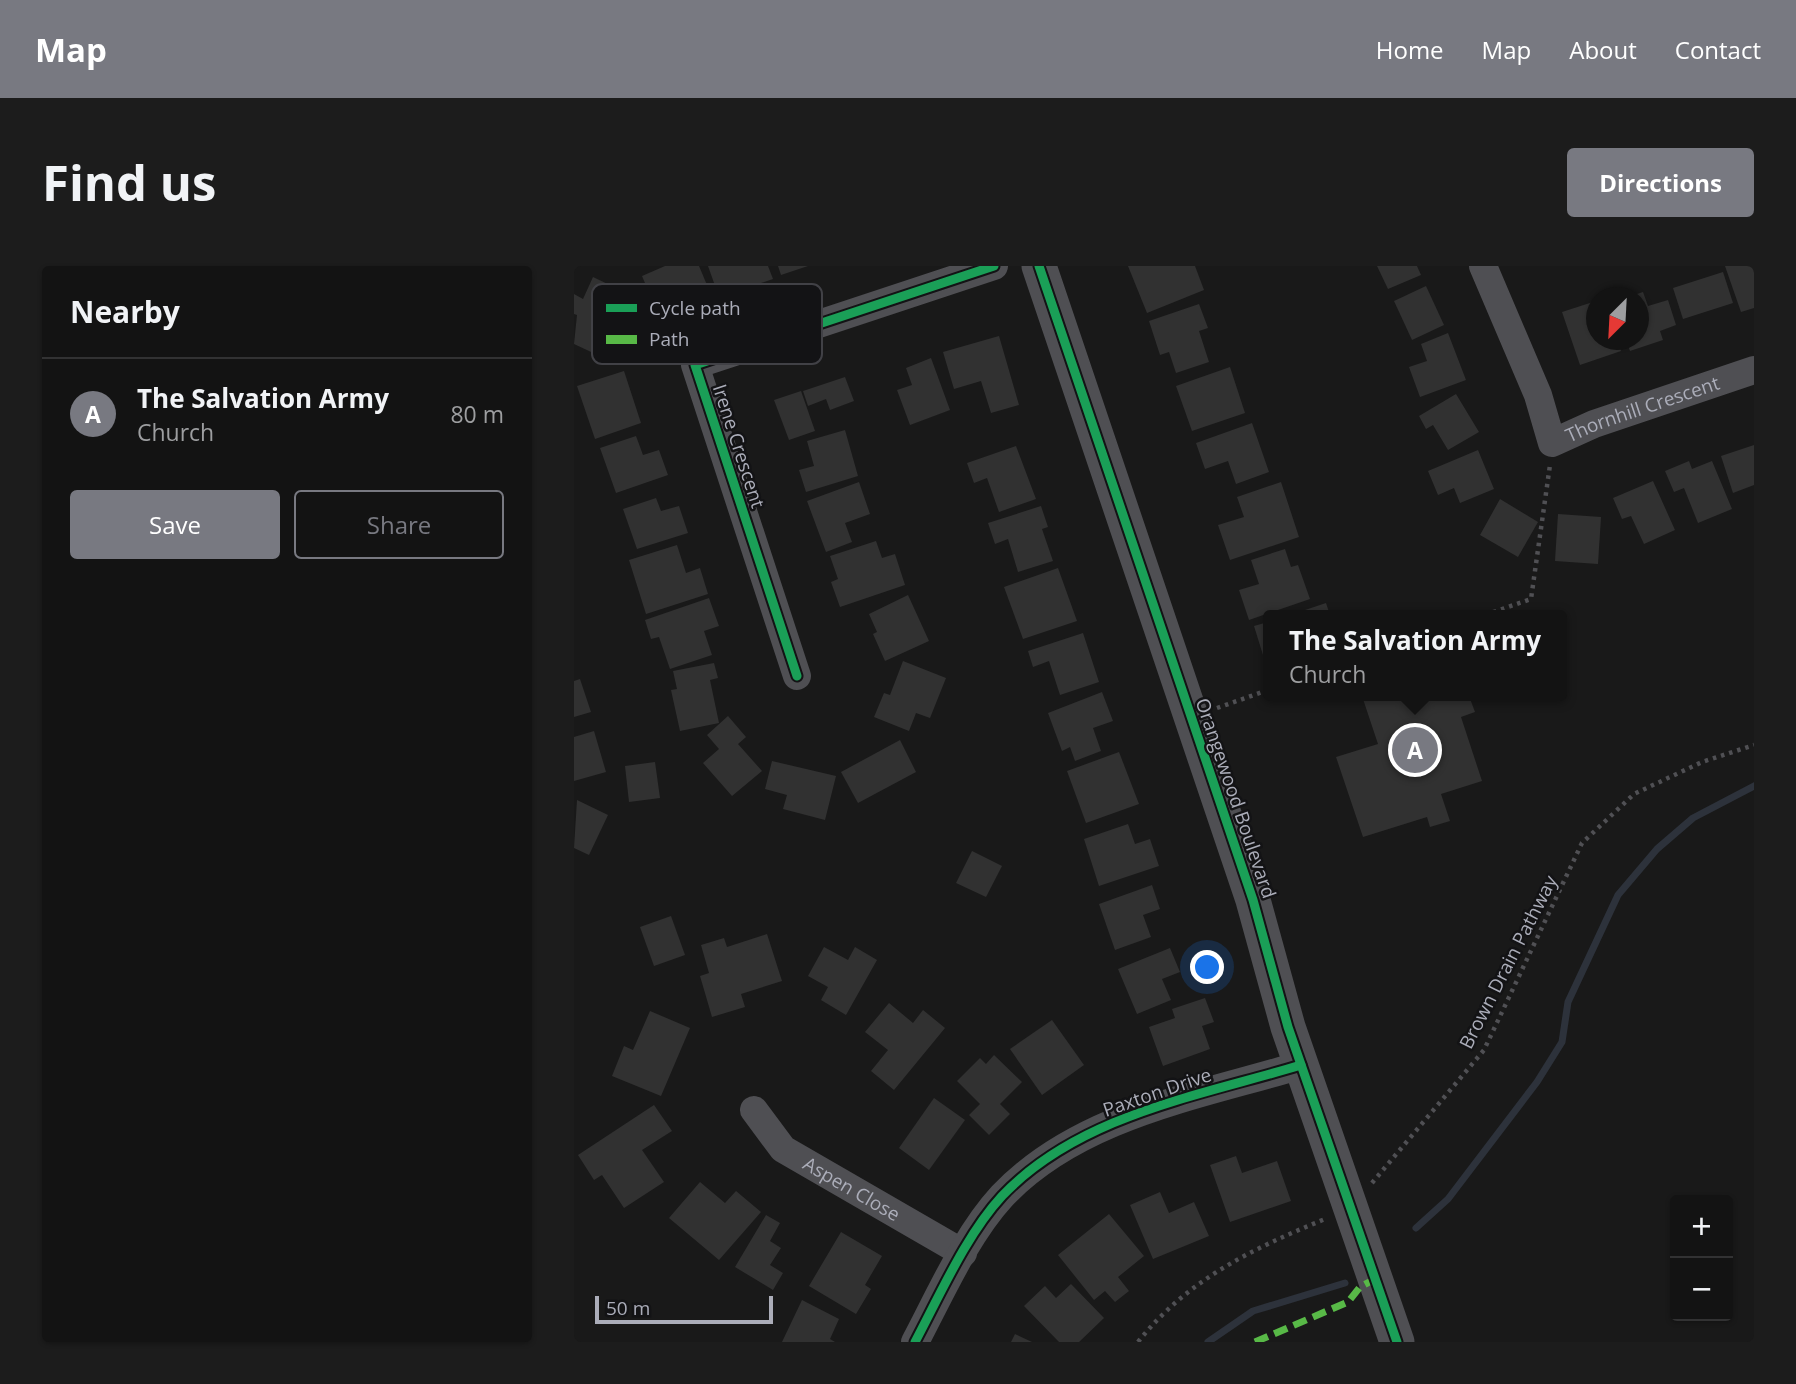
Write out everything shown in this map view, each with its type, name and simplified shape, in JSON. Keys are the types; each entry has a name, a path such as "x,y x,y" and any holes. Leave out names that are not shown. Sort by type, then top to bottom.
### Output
{"street":[{"name":"Irene Crescent","path":"822,323 993,266"},
{"name":"Orangewood Boulevard","path":"1039,266 1254,901 1301,1065 1396,1342"},
{"name":"Thornhill Crescent","path":"1483,266 1538,395 1552,443 1594,424 1754,370"},
{"name":"Irene Crescent","path":"698,364 695,365 797,676"},
{"name":"Paxton Drive","path":"915,1342 962,1253 1002,1196 1056,1153 1121,1119 1301,1065"},
{"name":"Aspen Close","path":"754,1110 783,1149 962,1253"}],"path":[{"path":"1499,610 1531,599 1547,500 1552,443"},
{"path":"1190,717 1263,692"}],"building":[{"path":"665,266 699,266 707,284 645,284 642,276"},
{"path":"708,266 768,266 773,279 758,284 714,284"},
{"path":"778,266 808,266 781,275"},
{"path":"1128,266 1195,266 1204,290 1147,313"},
{"path":"1377,266 1417,266 1421,275 1388,289"},
{"path":"1725,266 1754,266 1754,308 1741,312"},
{"path":"1723,272 1733,303 1683,319 1673,288"},
{"path":"593,277 608,284 592,284 592,352 574,344 577,315 574,314 574,294 583,299"},
{"path":"1426,286 1444,325 1412,340 1394,301"},
{"path":"1668,300 1676,325 1660,331 1663,340 1649,345 1649,306"},
{"path":"1199,304 1208,328 1199,331 1209,362 1176,373 1169,352 1160,355 1149,321"},
{"path":"1586,304 1586,350 1621,351 1580,365 1562,312"},
{"path":"1448,333 1466,380 1420,397 1409,367 1427,361 1421,344"},
{"path":"999,336 1019,405 991,413 981,381 954,389 943,352"},
{"path":"931,358 950,410 910,425 897,390 912,385 906,368"},
{"path":"1230,367 1245,413 1192,431 1176,386"},
{"path":"624,371 641,423 595,439 577,386"},
{"path":"845,377 854,401 830,410 826,399 808,406 803,391"},
{"path":"801,391 815,431 789,440 774,400"},
{"path":"1456,394 1479,432 1448,450 1433,425 1426,429 1419,416"},
{"path":"1252,423 1269,472 1236,484 1228,461 1205,469 1196,443"},
{"path":"845,430 858,476 806,492 799,470 814,466 807,441"},
{"path":"636,436 643,455 659,450 668,475 616,493 600,448"},
{"path":"1754,445 1754,485 1733,493 1721,456"},
{"path":"1016,446 1036,499 999,512 987,478 974,483 967,463"},
{"path":"1478,450 1494,489 1460,503 1454,488 1438,495 1428,471"},
{"path":"1689,461 1692,469 1712,461 1732,509 1698,523 1684,488 1674,492 1665,471"},
{"path":"1653,481 1675,530 1644,544 1631,516 1622,519 1613,498"},
{"path":"859,482 870,514 845,523 852,542 826,552 807,501"},
{"path":"1281,482 1299,537 1230,560 1218,525 1244,517 1237,497"},
{"path":"656,498 661,511 679,506 688,533 637,549 623,509"},
{"path":"1500,499 1538,522 1518,557 1480,535"},
{"path":"1041,506 1048,527 1042,529 1053,561 1018,572 1008,539 995,544 988,523"},
{"path":"1558,514 1601,517 1598,564 1555,561"},
{"path":"876,541 882,558 895,554 905,585 840,607 831,582 838,579 830,556"},
{"path":"677,545 686,573 700,568 708,594 646,614 629,560"},
{"path":"1285,549 1291,567 1298,565 1310,599 1278,610 1263,610 1263,615 1249,620 1239,590 1259,584 1251,560"},
{"path":"1058,568 1077,621 1023,639 1004,587"},
{"path":"908,595 929,641 885,661 873,634 877,632 869,614"},
{"path":"709,598 719,626 704,631 712,655 670,669 659,637 651,639 645,620"},
{"path":"1326,603 1328,610 1305,610"},
{"path":"1263,623 1263,655 1254,626"},
{"path":"1083,633 1099,682 1060,695 1049,661 1033,667 1028,651"},
{"path":"903,661 946,678 930,718 916,713 909,731 874,717 884,693 890,695"},
{"path":"714,663 718,678 710,680 719,723 680,731 671,690 677,689 673,671"},
{"path":"580,679 591,712 574,717 574,681"},
{"path":"1102,692 1113,721 1093,728 1101,751 1075,761 1070,747 1062,751 1048,713"},
{"path":"1364,701 1471,701 1475,712 1461,717 1482,781 1441,794 1450,821 1430,827 1427,817 1363,837 1336,757 1378,744"},
{"path":"728,716 746,737 738,744 762,771 732,796 703,763 719,749 707,735"},
{"path":"594,731 606,772 574,781 574,737"},
{"path":"900,740 916,772 858,803 841,772"},
{"path":"1119,752 1139,804 1086,823 1067,771"},
{"path":"772,761 836,776 825,820 783,809 787,795 765,789"},
{"path":"655,762 660,798 629,802 625,766"},
{"path":"577,800 608,815 589,855 574,848"},
{"path":"1128,824 1135,844 1150,839 1159,866 1099,886 1084,839"},
{"path":"972,851 1002,866 986,897 956,883"},
{"path":"1152,885 1160,909 1143,915 1151,937 1115,950 1099,904"},
{"path":"671,916 685,955 654,966 640,927"},
{"path":"767,934 782,981 741,994 745,1007 712,1017 700,976 709,973 701,945 724,938 727,947"},
{"path":"824,947 848,960 855,947 877,960 846,1015 821,1000 828,987 808,976"},
{"path":"1170,948 1180,972 1162,979 1171,1000 1137,1014 1118,969"},
{"path":"1205,998 1214,1022 1202,1026 1210,1049 1163,1066 1149,1027 1175,1018 1172,1009"},
{"path":"889,1003 913,1023 923,1010 945,1028 894,1090 871,1071 888,1050 865,1032"},
{"path":"650,1011 690,1028 661,1096 612,1076 624,1046 633,1050"},
{"path":"1052,1020 1084,1065 1042,1095 1010,1049"},
{"path":"994,1055 1022,1082 1000,1104 1010,1114 989,1135 969,1115 980,1104 957,1081 980,1058 986,1064"},
{"path":"934,1098 965,1120 929,1170 899,1148"},
{"path":"654,1105 672,1131 642,1150 664,1182 624,1208 602,1175 594,1180 578,1155"},
{"path":"1236,1156 1242,1173 1277,1161 1291,1201 1230,1222 1210,1165"},
{"path":"700,1182 725,1203 736,1191 761,1212 719,1260 669,1218"},
{"path":"1160,1192 1169,1213 1194,1202 1209,1236 1153,1259 1130,1205"},
{"path":"1109,1214 1144,1256 1118,1277 1129,1291 1115,1302 1105,1291 1094,1300 1058,1255"},
{"path":"766,1215 780,1223 770,1241 781,1248 770,1265 783,1273 773,1290 735,1267"},
{"path":"841,1232 882,1256 865,1285 871,1289 856,1314 809,1286"},
{"path":"1071,1284 1104,1318 1079,1342 1059,1342 1024,1306 1045,1286 1056,1298"},
{"path":"802,1300 839,1319 830,1339 835,1342 782,1342"},
{"path":"1015,1334 1032,1342 1011,1342"}],"waterway":[{"path":"1416,1228 1448,1199 1537,1082 1562,1042 1568,1002 1618,895 1657,849 1693,818 1754,786"},
{"path":"1208,1342 1253,1311 1345,1283"}],"marked path":[{"path":"1255,1342 1348,1302 1360,1287 1375,1279"}],"cycle path":[{"path":"822,323 994,266"},
{"path":"1039,266 1253,900 1288,1027 1397,1342"},
{"path":"698,364 695,365 797,676"},
{"path":"915,1342 954,1266 977,1229 1002,1196 1033,1168 1067,1146 1142,1112 1301,1065"}],"place":[{"name":"The Salvation Army","path":"1415,750"}]}
